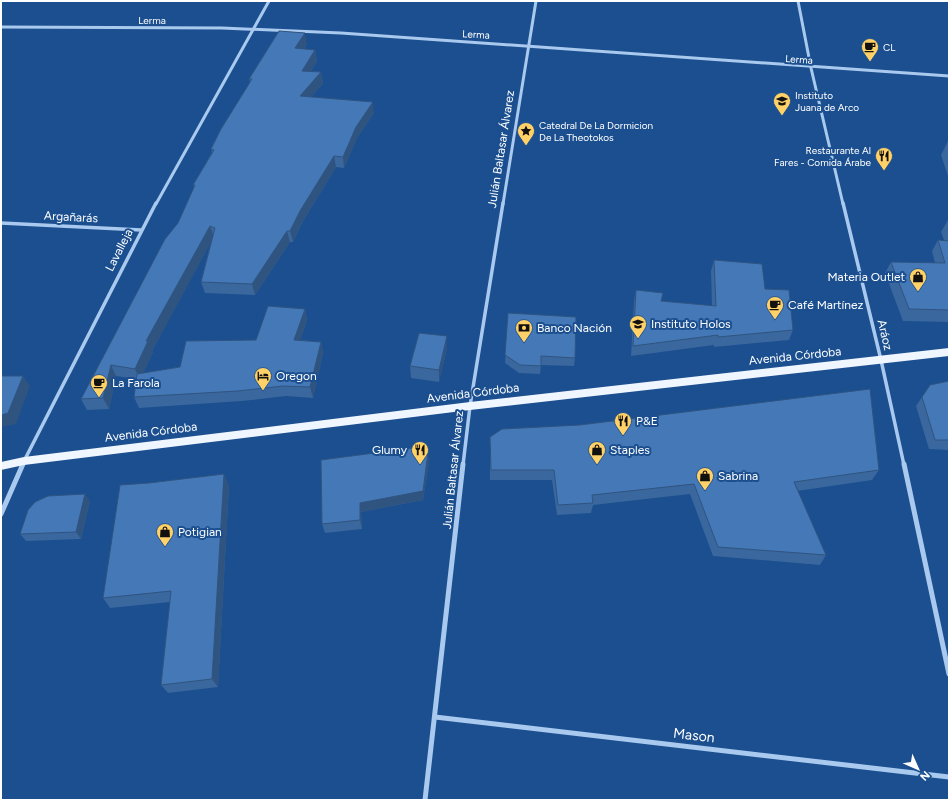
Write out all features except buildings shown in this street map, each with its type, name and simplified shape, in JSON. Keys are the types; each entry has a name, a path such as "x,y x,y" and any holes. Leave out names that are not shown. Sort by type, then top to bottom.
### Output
{"main road":[{"name":"Avenida Córdoba","path":"1,466 24,461 470,406 949,352"}],"street":[{"name":"Lavalleja","path":"1,514 24,461 141,230 269,1"},
{"name":"Julián Baltasar Álvarez","path":"425,800 470,406 536,1"},
{"name":"Aráoz","path":"798,1 810,68 880,360 949,674"},
{"name":"Lerma","path":"1,27 253,29 528,45 810,68 949,76"},
{"name":"Argañarás","path":"1,223 141,230"},
{"name":"Mason","path":"435,717 949,777"}],"place":[{"name":"CL","path":"870,62"},
{"name":"Instituto Juana de Arco","path":"782,116"},
{"name":"Catedral De La Dormicion De La Theotokos","path":"526,146"},
{"name":"Restaurante Al Fares - Comida Árabe","path":"884,171"},
{"name":"Materia Outlet","path":"918,292"},
{"name":"Café Martínez","path":"775,320"},
{"name":"Instituto Holos","path":"638,339"},
{"name":"Banco Nación","path":"524,343"},
{"name":"Oregon","path":"263,391"},
{"name":"La Farola","path":"99,398"},
{"name":"P&E","path":"623,436"},
{"name":"Glumy","path":"420,465"},
{"name":"Staples","path":"597,465"},
{"name":"Sabrina","path":"705,491"},
{"name":"Potigian","path":"165,547"}]}
